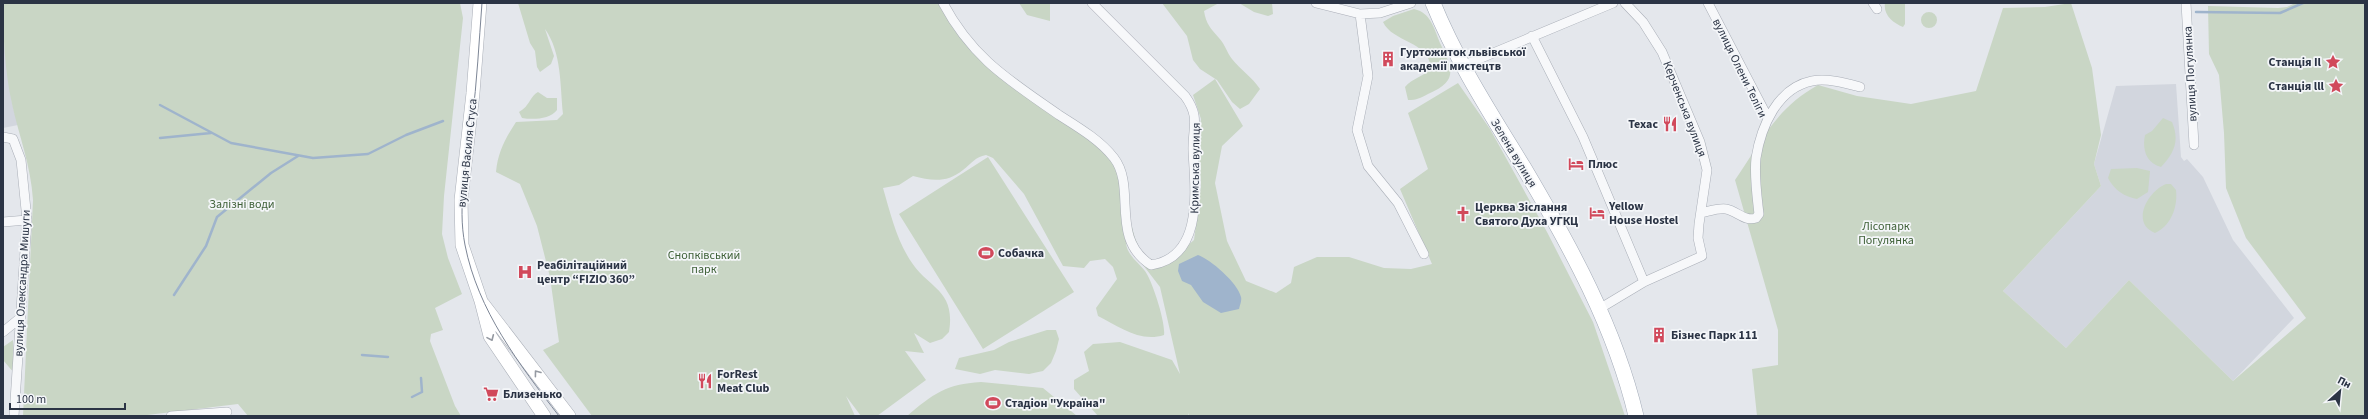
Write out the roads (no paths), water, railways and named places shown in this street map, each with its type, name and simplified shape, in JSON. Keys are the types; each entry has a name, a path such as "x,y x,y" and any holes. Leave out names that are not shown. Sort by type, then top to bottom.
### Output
{"main road":[{"name":"вулиця Василя Стуса","path":"480,3 473,93 460,200 462,245 493,342 544,416"},
{"name":"Зелена вулиця","path":"1433,3 1462,66 1525,170 1599,309 1622,366 1636,416"},
{"name":"вулиця Василя Стуса","path":"481,301 569,416"}],"street":[{"name":"Кримська вулиця","path":"943,3 953,22 974,50 999,72 1088,134 1114,158 1121,174 1126,227 1134,247 1141,259 1151,265 1162,263 1172,257 1183,245 1194,220 1196,201 1193,148 1196,119 1192,105 1185,96 1092,3"},
{"path":"1316,3 1360,14 1380,13 1411,3"},
{"path":"1462,66 1613,3"},
{"name":"Керченська вулиця","path":"1599,309 1644,282 1702,256 1698,238 1701,201 1707,170 1700,142 1662,52 1643,22 1625,3"},
{"name":"вулиця Олени Теліги","path":"1701,214 1718,209 1727,210 1749,219 1756,218 1759,214 1756,159 1768,118 1708,3"},
{"name":"вулиця Погулянка","path":"2186,3 2194,145"},
{"path":"1360,14 1368,76 1357,130 1368,166 1398,203 1424,254"},
{"path":"1532,36 1583,137 1644,282"},
{"path":"1768,118 1779,101 1803,83 1813,80 1834,81 1860,87"},
{"name":"вулиця Олександра Мишуги","path":"3,137 13,139 21,160 27,220 14,416"},
{"path":"3,222 27,220"},
{"path":"3,332 20,318"},
{"path":"171,416 227,412"}],"water":[{"path":"1198,255 1216,266 1235,285 1241,298 1239,309 1221,313 1203,302 1191,285 1182,281 1178,271 1179,264"}],"waterway":[{"path":"2196,12 2280,13 2303,3"},
{"path":"160,105 231,143 313,158 368,154 406,135 443,121"},
{"path":"160,138 211,133"},
{"path":"174,295 206,246 217,217 271,173 298,156"},
{"path":"362,355 388,357"},
{"path":"412,397 422,392 421,378"}],"tram line":[{"path":"482,3 475,92 462,199 465,245 471,269 480,292 502,336 529,377 559,416"}],"place":[{"name":"Гуртожиток львівської академії мистецтв","path":"1388,59"},
{"name":"Cтанція Il","path":"2333,62"},
{"name":"Cтанція lll","path":"2336,86"},
{"name":"Техас","path":"1670,124"},
{"name":"Плюс","path":"1576,164"},
{"name":"Yellow House Hostel","path":"1597,213"},
{"name":"Церква Зіслання Святого Духа УГКЦ","path":"1463,214"},
{"name":"Собачка","path":"986,253"},
{"name":"Реабілітаційний центр “FIZIO 360”","path":"525,272"},
{"name":"Бізнес Парк 111","path":"1659,335"},
{"name":"ForRest Meat Club","path":"705,381"},
{"name":"Близенько","path":"491,394"},
{"name":"Стадіон \"Україна\"","path":"993,403"}],"park label":[{"name":"Залізні води","path":"242,204"},
{"name":"Лісопарк Погулянка","path":"1886,233"},
{"name":"Снопківський парк","path":"704,262"}]}
